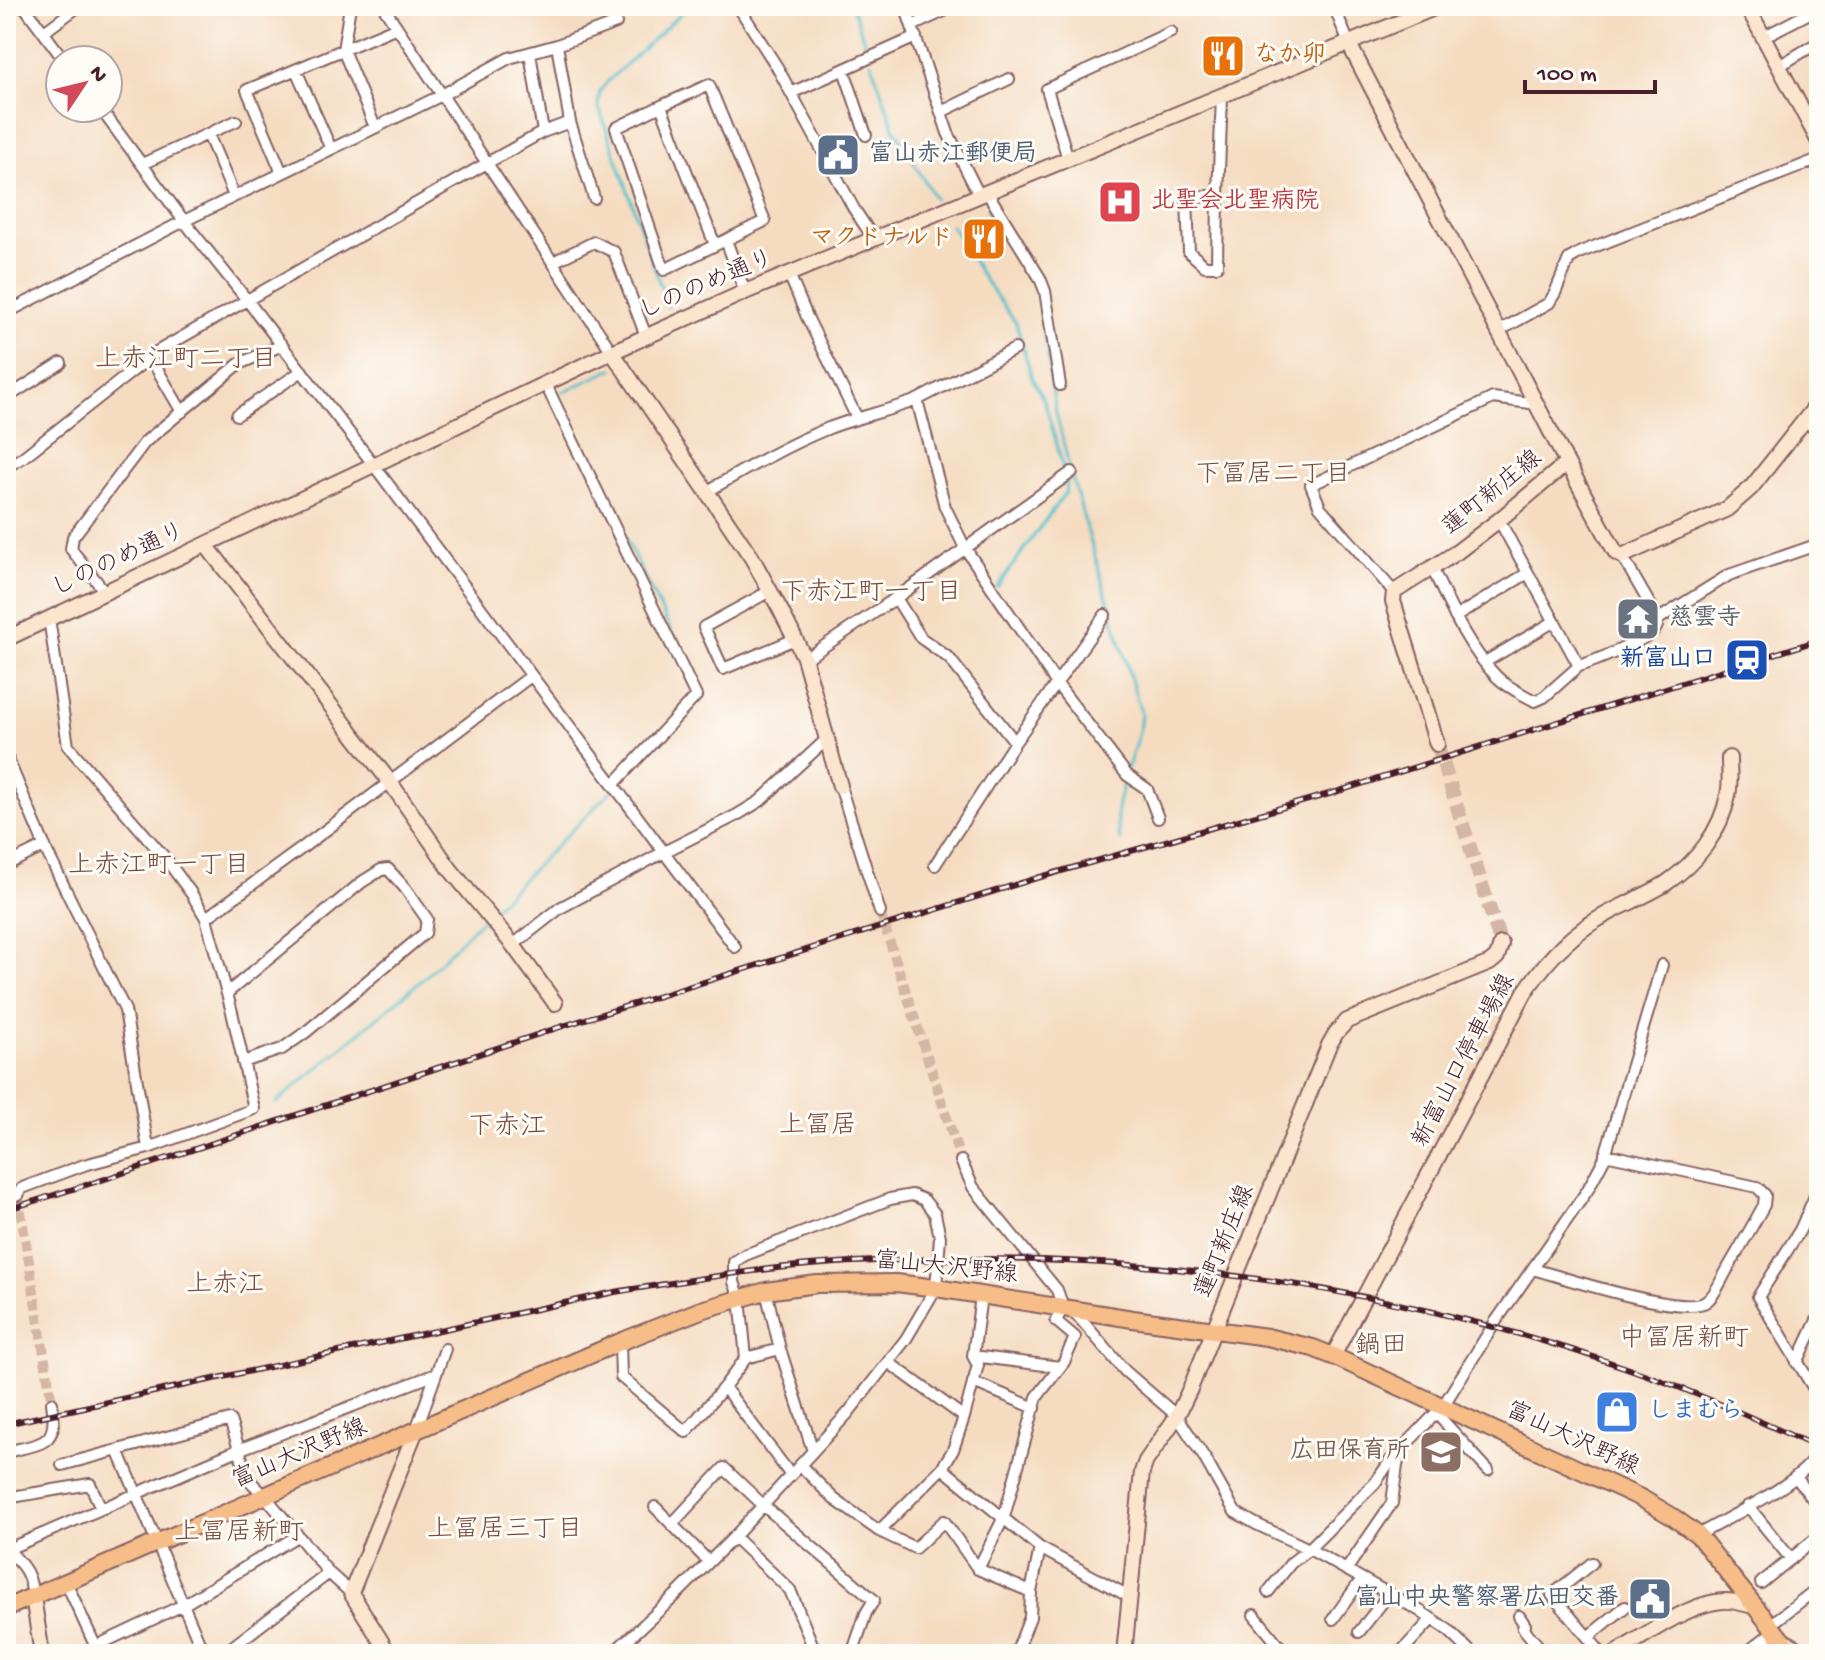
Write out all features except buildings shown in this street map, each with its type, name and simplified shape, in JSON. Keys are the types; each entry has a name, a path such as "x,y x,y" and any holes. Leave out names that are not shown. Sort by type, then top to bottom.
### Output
{"main road":[{"name":"しののめ通り","path":"6,639 545,383 745,292 1439,6"},
{"path":"1747,6 1819,142"},
{"path":"1349,44 1567,463"},
{"path":"612,352 708,491 770,591 804,657 840,786"},
{"path":"1622,556 1727,509 1751,488 1819,402"},
{"name":"蓮町新庄線","path":"1394,592 1499,520 1567,463 1616,553 1622,556"},
{"path":"206,545 390,782 450,869 513,945 555,1003"},
{"path":"1394,592 1393,601 1437,744"},
{"name":"新富山口停車場線","path":"1333,1356 1525,992 1540,970 1585,928 1663,884 1687,867 1701,852 1714,833 1729,794 1729,758"},
{"name":"蓮町新庄線","path":"1124,1654 1142,1472 1190,1389 1329,1045 1347,1021 1490,963 1497,957 1501,944"},
{"name":"富山大沢野線","path":"6,1608 620,1342 701,1310 766,1291 817,1284 896,1283 1267,1337 1333,1356 1440,1409 1641,1498 1673,1517 1698,1535 1793,1654"},
{"path":"389,1654 351,1593 416,1430"},
{"path":"33,1597 42,1654"},
{"path":"1614,1654 1690,1610 1713,1602 1730,1601 1754,1606"},
{"path":"1775,1632 1808,1654"}],"street":[{"path":"24,6 53,44"},
{"path":"44,32 79,6"},
{"path":"350,6 343,50 375,127"},
{"path":"383,6 612,352"},
{"path":"738,6 874,239"},
{"path":"905,6 948,133 983,194 1040,278 1045,291 1060,385"},
{"path":"791,93 844,70 955,6"},
{"path":"1334,6 1349,44"},
{"path":"1763,37 1819,8"},
{"path":"6,313 234,196 442,95 509,58 557,45 616,23"},
{"path":"282,173 247,90 397,27"},
{"path":"1068,159 1047,89 1171,32"},
{"path":"1779,66 1819,42"},
{"path":"557,45 570,122 594,198"},
{"path":"530,53 543,132"},
{"path":"296,70 331,149"},
{"path":"844,70 866,135"},
{"path":"941,112 1009,79"},
{"path":"709,85 765,221 726,240 664,270 616,128 709,85"},
{"path":"1218,195 1187,198 1189,252 1205,266 1217,266 1222,96"},
{"path":"661,106 715,245"},
{"path":"142,164 236,121"},
{"path":"6,467 22,458 150,357 487,163 543,132 570,122"},
{"path":"112,124 373,464 735,947"},
{"path":"208,134 234,196"},
{"path":"1499,331 1549,303 1569,259 1581,252 1819,159"},
{"path":"726,240 745,292"},
{"path":"553,262 594,242 614,252 646,336"},
{"path":"789,274 857,418"},
{"path":"105,592 71,549 73,537 145,442 239,364 282,345"},
{"path":"708,491 786,448 857,418 886,412 917,400 1015,349"},
{"path":"150,357 182,412"},
{"path":"6,398 61,363"},
{"path":"237,415 302,371"},
{"path":"545,383 696,696 613,785"},
{"path":"1394,592 1320,507 1311,485 1493,398 1537,404"},
{"path":"917,400 945,507 965,548 1057,684 1127,775 1147,789 1158,818"},
{"path":"1806,419 1819,435"},
{"path":"804,657 896,598 1072,472"},
{"path":"1499,520 1579,666"},
{"path":"1657,620 1729,575 1819,544"},
{"path":"1432,568 1455,617 1485,662 1498,678 1535,701 1544,697 1579,666 1612,653 1656,628 1657,620 1622,556"},
{"path":"1455,617 1528,573"},
{"path":"770,591 704,627 723,669 795,639"},
{"path":"896,598 921,638 949,658 1015,742"},
{"path":"935,865 1015,742 1105,615"},
{"path":"18,1195 25,1187 84,1165 148,1148 254,1109 206,918 166,859 68,746 49,618"},
{"path":"1485,662 1555,621"},
{"path":"206,918 531,676"},
{"path":"513,945 560,908 760,801 827,739"},
{"path":"6,755 45,846 125,1010 148,1148"},
{"path":"840,786 880,912"},
{"path":"6,865 45,846"},
{"path":"227,993 381,870 388,869 427,919 425,933 306,1032 282,1049 243,1062"},
{"path":"1268,1592 1291,1563 1375,1483 1391,1460 1440,1409 1496,1321 1587,1191 1605,1154 1662,965"},
{"path":"1533,1269 1635,1297 1679,1306 1700,1305 1709,1300 1764,1205 1765,1195 1757,1187 1605,1154"},
{"path":"961,1161 973,1187 1057,1290 1063,1307 1077,1315 1125,1371 1177,1416 1235,1512 1309,1549 1432,1619 1473,1654"},
{"path":"1819,1189 1800,1230 1758,1297 1819,1397"},
{"path":"612,1654 734,1537 848,1413 906,1339 936,1288 940,1237 935,1214 924,1200 912,1195 890,1199 734,1262 734,1282 740,1298 746,1358"},
{"path":"766,1291 780,1349 813,1451"},
{"path":"879,1531 942,1468 953,1450 978,1365 973,1356 981,1296"},
{"path":"978,1569 1004,1517 1037,1397 1060,1367 1075,1337 1056,1321 1063,1307"},
{"path":"1797,1363 1819,1316"},
{"path":"620,1342 621,1377 686,1432 746,1358 780,1349"},
{"path":"416,1430 445,1349"},
{"path":"973,1356 1060,1367"},
{"path":"888,1362 964,1417"},
{"path":"33,1597 31,1579 7,1548 238,1450 436,1374"},
{"path":"973,1382 1035,1408"},
{"path":"724,1387 790,1474"},
{"path":"6,1452 48,1439 54,1427 52,1403"},
{"path":"1440,1409 1488,1470"},
{"path":"62,1465 230,1420 248,1479 329,1573 351,1593"},
{"path":"1346,1570 1392,1503 1397,1465 1404,1447"},
{"path":"118,1450 204,1654"},
{"path":"1698,1535 1796,1477 1815,1460 1819,1452"},
{"path":"800,1465 834,1499 879,1531 915,1548 944,1521 978,1569 1031,1592"},
{"path":"672,1524 724,1468 874,1600 866,1613 852,1654"},
{"path":"942,1468 1040,1548 1130,1597"},
{"path":"1796,1477 1819,1507"},
{"path":"6,1498 90,1484 101,1508"},
{"path":"1748,1506 1791,1559"},
{"path":"655,1507 709,1562"},
{"path":"66,1582 98,1650 183,1605 297,1536"},
{"path":"1761,1583 1819,1536"},
{"path":"734,1537 790,1590 816,1654"},
{"path":"1016,1654 1030,1617 1031,1592 1040,1548"},
{"path":"1592,1563 1552,1595 1602,1654"},
{"path":"223,1654 329,1573"},
{"path":"1333,1619 1362,1579"},
{"path":"1745,1654 1775,1632 1819,1587"},
{"path":"1359,1632 1389,1594"},
{"path":"1588,1637 1625,1607"},
{"path":"1254,1615 1286,1654"},
{"path":"1519,1616 1525,1625 1523,1628 1545,1654"},
{"path":"1399,1654 1432,1619"},
{"path":"1764,1654 1775,1632"},
{"path":"1264,1654 1277,1643"}],"waterway":[{"path":"668,307 598,105 600,91 608,81 689,6"},
{"path":"852,6 869,55"},
{"path":"871,62 895,130 935,199"},
{"path":"987,209 1037,282 1055,408 1070,470"},
{"path":"951,225 1016,323 1032,378 1045,403 1065,474"},
{"path":"556,395 613,369"},
{"path":"1072,478 1141,713 1139,733 1127,770"},
{"path":"997,587 1065,493 1067,481"},
{"path":"613,513 699,687 701,698 666,736"},
{"path":"1120,840 1117,808 1125,777"},
{"path":"491,911 613,789"},
{"path":"276,1103 423,979 485,916"},
{"path":"1781,1623 1819,1594"}],"tunnel":[{"path":"1437,744 1501,944"},
{"path":"880,912 961,1161"},
{"path":"18,1195 52,1403"}],"railway":[{"path":"6,1210 560,1027 1037,878 1336,792 1819,640"},
{"path":"6,1424 615,1292 744,1272 829,1263 1039,1260 1125,1265 1294,1284 1461,1319 1543,1341 1649,1376 1819,1448"}],"place":[{"name":"なか卯","path":"1223,56"},
{"name":"富山赤江郵便局","path":"838,155"},
{"name":"北聖会北聖病院","path":"1120,202"},
{"name":"マクドナルド","path":"984,239"},
{"name":"慈雲寺","path":"1638,619"},
{"name":"新富山口","path":"1747,660"},
{"name":"しまむら","path":"1617,1412"},
{"name":"広田保育所","path":"1441,1452"},
{"name":"富山中央警察署広田交番","path":"1650,1599"}],"district":[{"name":"上赤江町二丁目","path":"186,361"},
{"name":"下冨居二丁目","path":"1273,476"},
{"name":"下赤江町一丁目","path":"871,594"},
{"name":"上赤江町一丁目","path":"159,867"},
{"name":"上冨居","path":"818,1127"},
{"name":"下赤江","path":"507,1128"},
{"name":"上赤江","path":"225,1286"},
{"name":"中冨居新町","path":"1684,1340"},
{"name":"鍋田","path":"1381,1347"},
{"name":"上冨居三丁目","path":"505,1531"},
{"name":"上冨居新町","path":"239,1534"}]}
